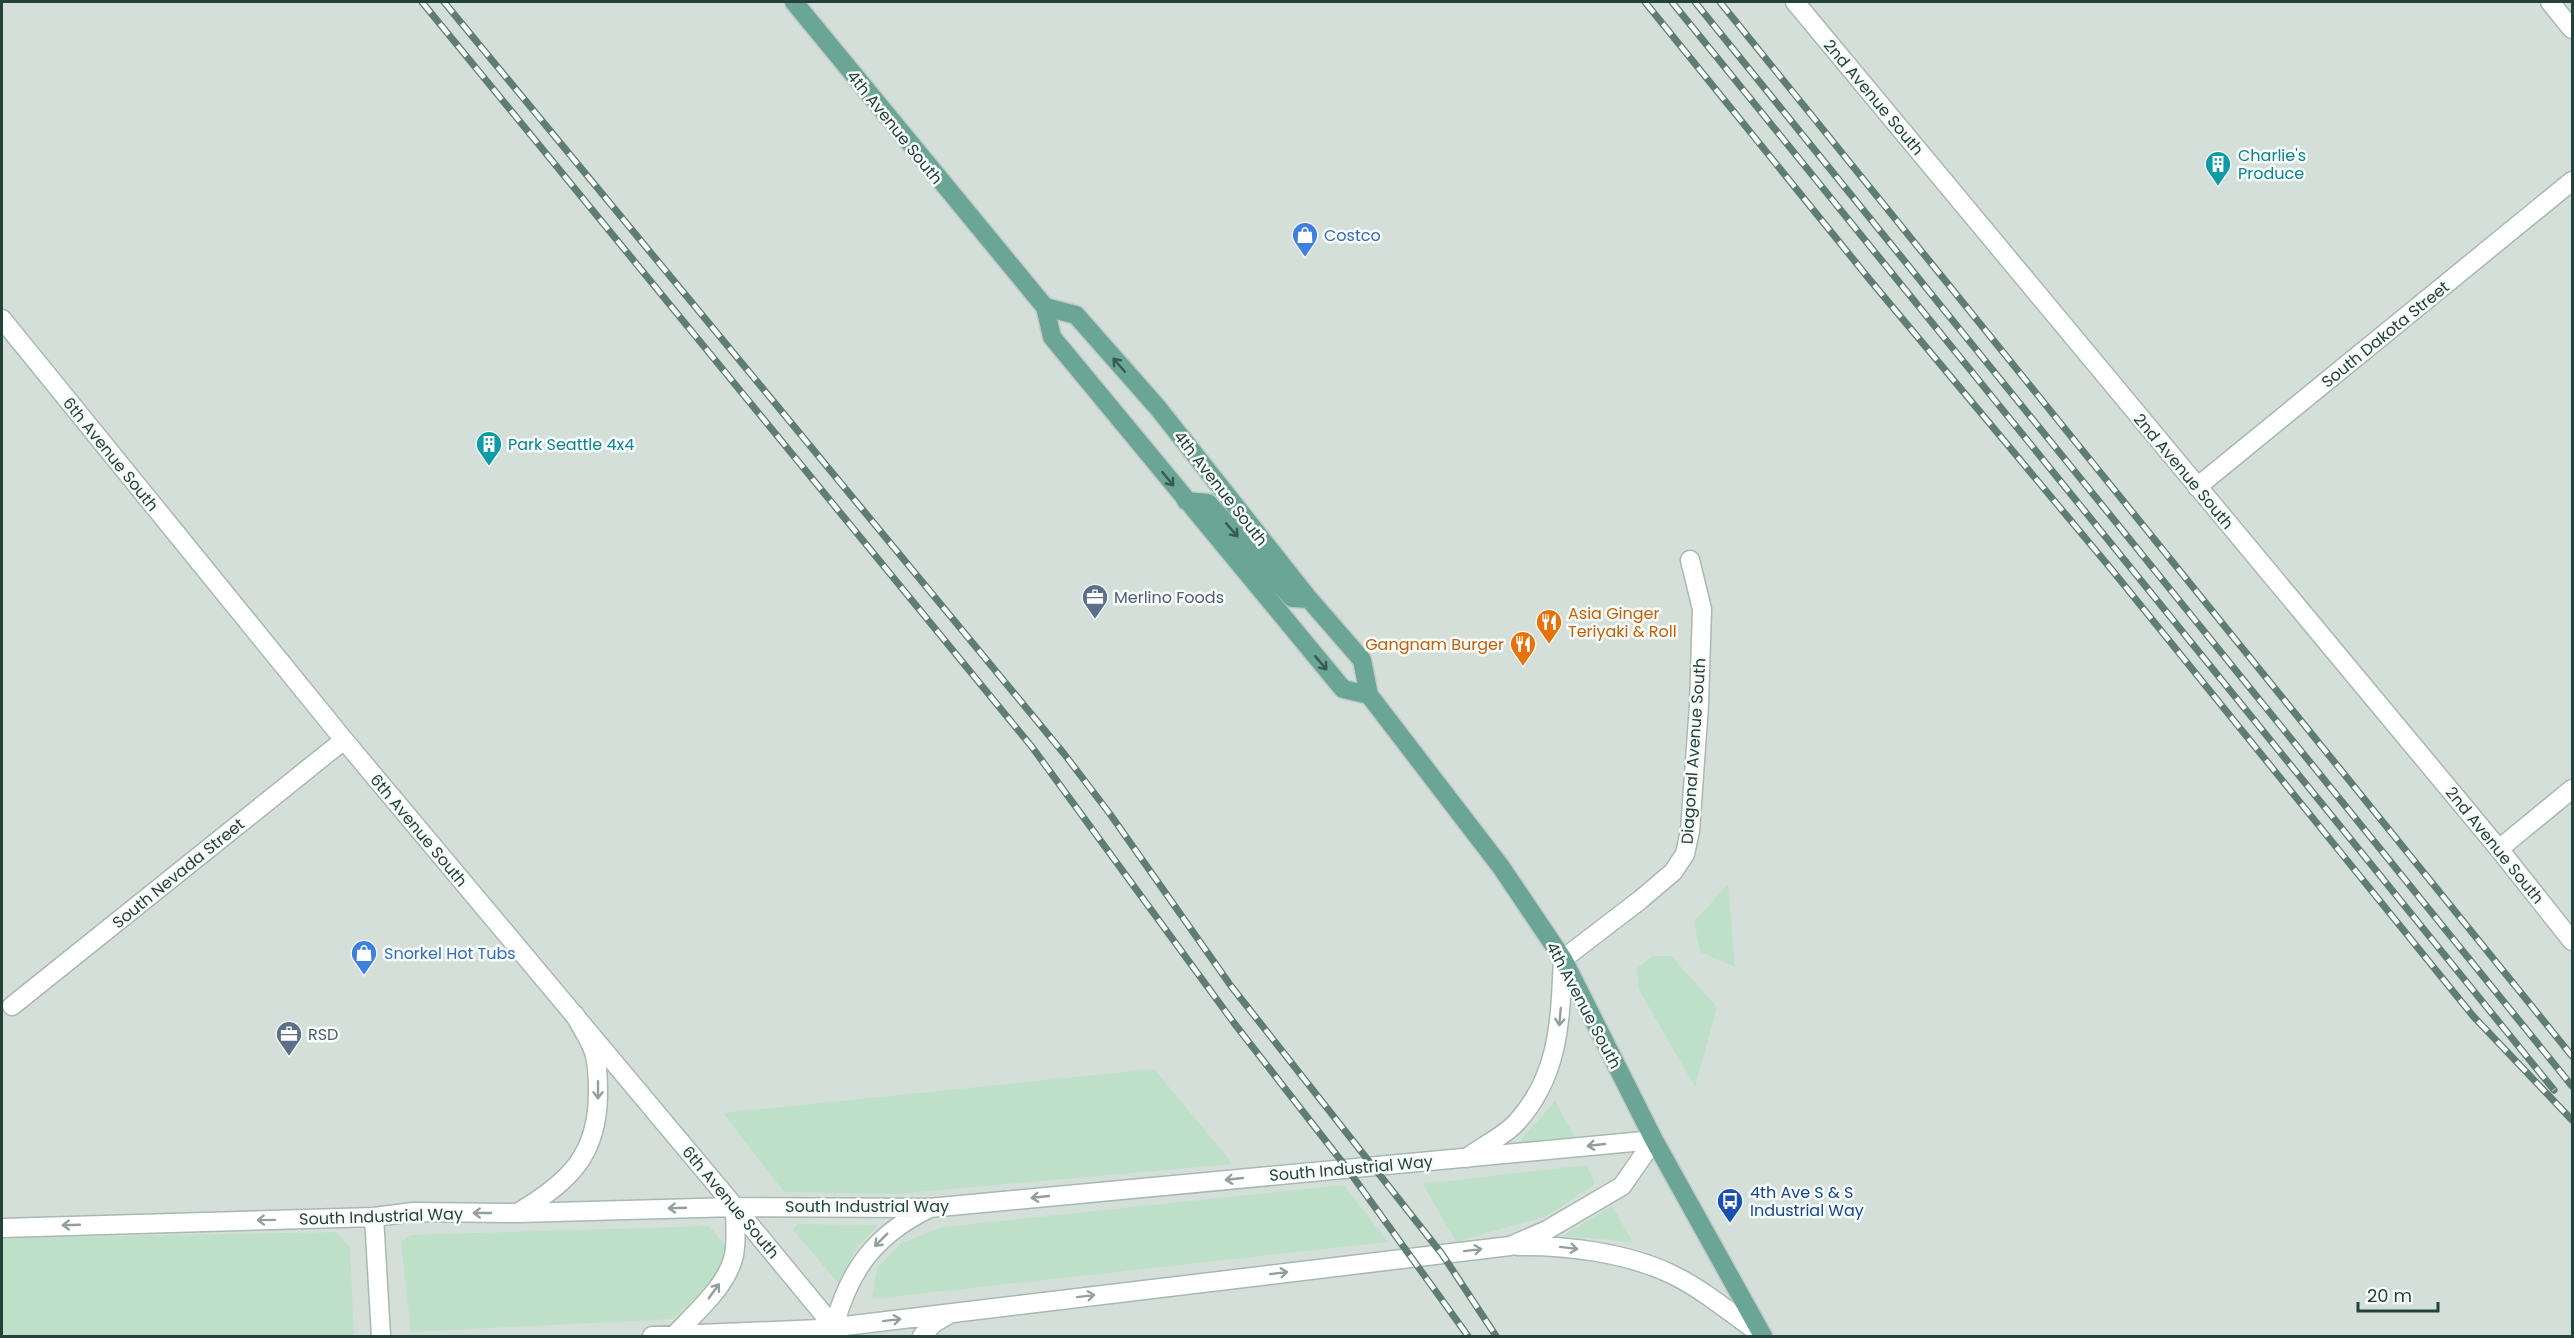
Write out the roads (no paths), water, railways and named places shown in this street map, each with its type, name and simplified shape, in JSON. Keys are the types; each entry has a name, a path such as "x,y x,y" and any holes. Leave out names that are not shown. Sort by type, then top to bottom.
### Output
{"main road":[{"name":"4th Avenue South","path":"794,2 1045,307 1052,337 1186,501 1343,689 1370,696"},
{"name":"4th Avenue South","path":"1045,307 1076,315 1158,408 1309,599 1362,660 1370,696 1501,867 1563,959 1654,1140 1763,1336"},
{"path":"1186,501 1208,502 1292,598 1309,599"}],"street":[{"name":"2nd Avenue South","path":"1795,2 2499,849 2572,941"},
{"path":"2550,2 2572,29"},
{"name":"South Dakota Street","path":"2197,487 2572,181"},
{"name":"6th Avenue South","path":"2,319 344,740 838,1332"},
{"name":"Diagonal Avenue South","path":"1563,959 1673,872 1685,854 1690,831 1699,705 1702,609 1690,560"},
{"name":"South Nevada Street","path":"12,1006 344,740"},
{"path":"2499,849 2572,789"},
{"path":"1466,1158 1514,1125 1532,1102 1549,1070 1558,1041 1563,959"},
{"path":"518,1213 566,1180 580,1163 596,1128 598,1078 594,1052 575,1015"},
{"path":"1510,1246 1547,1230 1622,1186 1654,1140"},
{"name":"South Industrial Way","path":"2,1228 374,1217 413,1212 518,1213 735,1207 929,1208 1654,1140"},
{"path":"675,1335 705,1303 726,1274 734,1254 735,1207"},
{"path":"838,1332 850,1283 865,1257 884,1236 929,1208"},
{"path":"374,1217 381,1336"},
{"path":"652,1336 838,1332 952,1312 1510,1246 1545,1245 1633,1261 1671,1274 1763,1336"},
{"path":"922,1336 934,1323 952,1312"}],"railway":[{"path":"422,2 1032,747 1234,1023 1346,1167 1468,1336"},
{"path":"444,2 1065,755 1110,814 1231,986 1442,1254 1496,1336"},
{"path":"1645,2 1870,280 2112,570 2473,1016 2572,1120"},
{"path":"1672,2 2554,1090"},
{"path":"1695,2 2572,1086"},
{"path":"1720,2 2572,1056"}],"place":[{"name":"Charlie's Produce","path":"2218,187"},
{"name":"Costco","path":"1305,258"},
{"name":"Park Seattle 4x4","path":"489,467"},
{"name":"Merlino Foods","path":"1095,620"},
{"name":"Asia Ginger Teriyaki & Roll","path":"1549,645"},
{"name":"Gangnam Burger","path":"1523,667"},
{"name":"Snorkel Hot Tubs","path":"364,976"},
{"name":"RSD","path":"289,1057"},
{"name":"4th Ave S & S Industrial Way","path":"1730,1224"}]}
